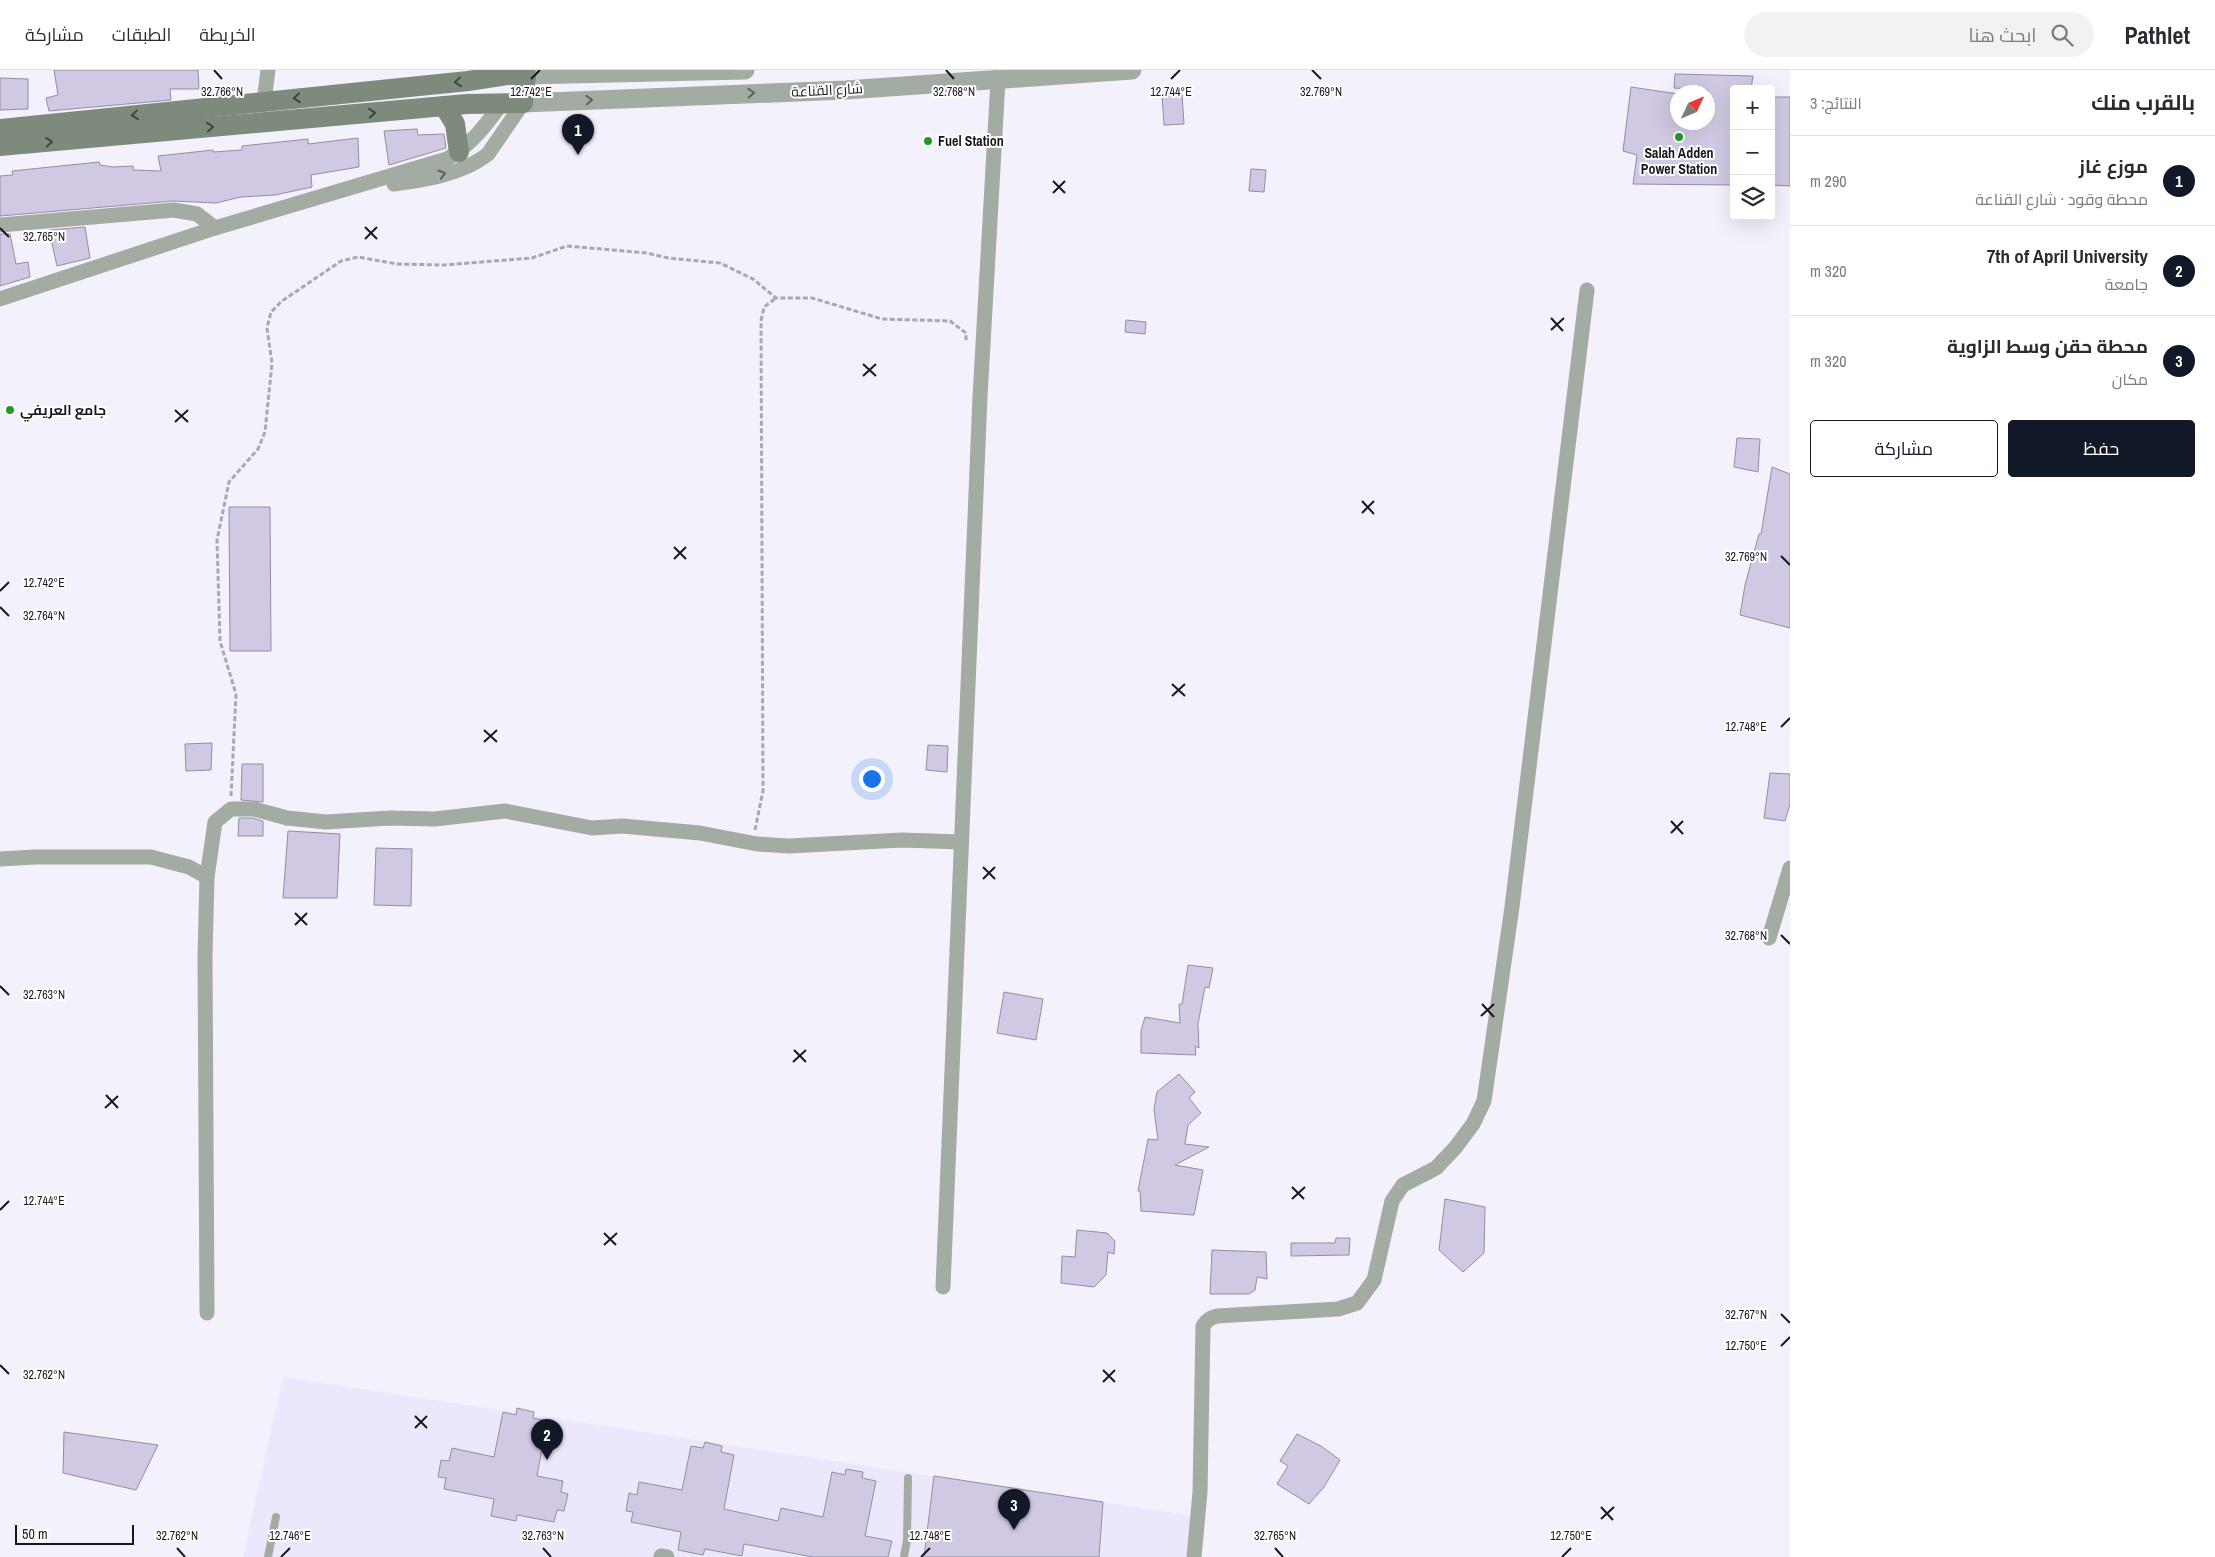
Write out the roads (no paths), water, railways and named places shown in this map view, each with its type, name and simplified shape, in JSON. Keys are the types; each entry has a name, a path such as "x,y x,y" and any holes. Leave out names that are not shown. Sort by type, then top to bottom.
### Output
{"main road":[{"path":"0,128 516,73"},
{"path":"0,146 444,106 522,102 516,73"},
{"path":"502,103 516,73"},
{"path":"444,106 455,124 459,152"}],"street":[{"path":"264,101 268,70"},
{"path":"516,73 745,70"},
{"name":"شارع القناعة","path":"522,102 846,90 1132,70"},
{"path":"943,1287 960,842 987,257 998,80"},
{"path":"342,191 424,180 480,161 488,154 522,102"},
{"path":"0,299 215,228 429,166 459,152 476,136 502,103"},
{"path":"0,225 174,210 198,214 215,228"},
{"path":"1194,1557 1200,1492 1203,1326 1210,1318 1217,1316 1338,1309 1357,1303 1374,1280 1392,1202 1403,1184 1436,1168 1455,1148 1473,1124 1484,1101 1512,907 1587,290"},
{"path":"207,1313 205,955 207,877 215,822 231,809 254,808 287,818 326,822 390,818 435,819 505,811 592,828 622,826 700,833 750,843 789,846 902,840 960,842"},
{"path":"0,859 36,857 151,857 189,867 207,877"},
{"path":"1769,938 1790,868"}],"lane":[{"path":"904,1557 907,1540 908,1478"},
{"path":"268,1557 276,1517"}],"place":[{"name":"Salah Adden Power Station","path":"1679,137"},
{"name":"Fuel Station","path":"928,141"},
{"name":"موزع غاز","path":"578,155"},
{"name":"جامع العريفي","path":"10,410"},
{"name":"7th of April University","path":"547,1460"},
{"name":"محطة حقن وسط الزاوية","path":"1014,1530"}]}
